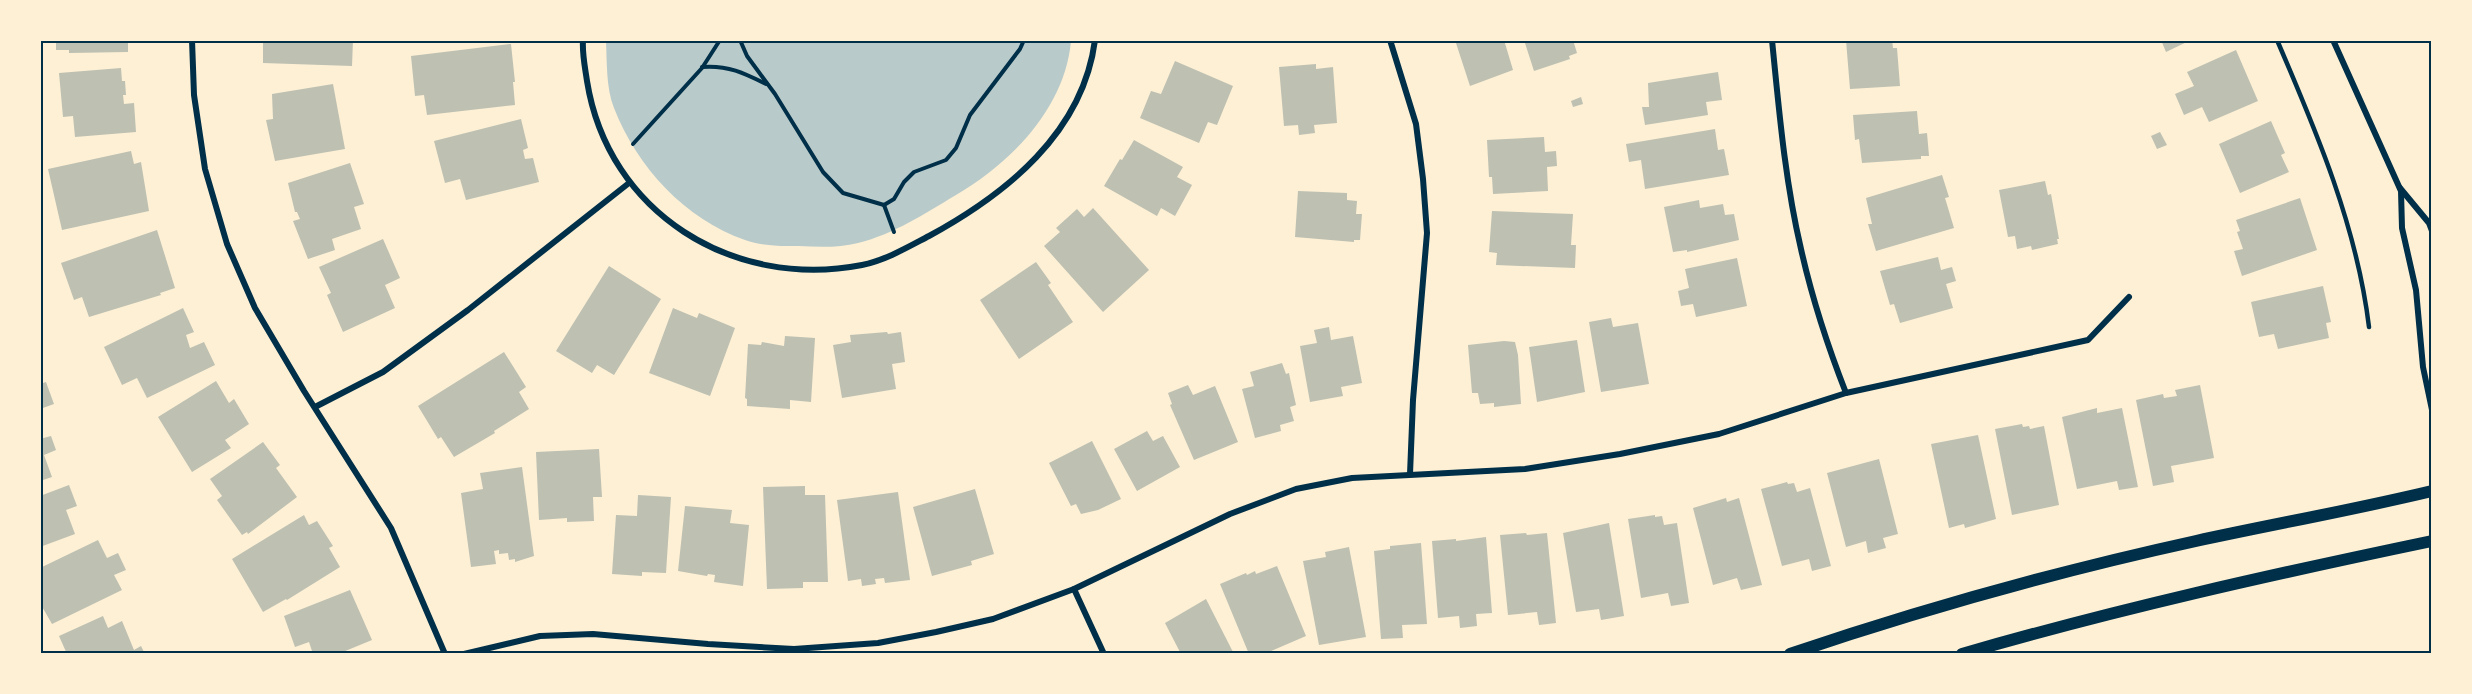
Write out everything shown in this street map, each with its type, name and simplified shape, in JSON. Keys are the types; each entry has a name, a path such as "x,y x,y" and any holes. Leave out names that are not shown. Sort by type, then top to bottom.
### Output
{"main road":[{"path":"1790,654 1900,617 2096,565 2196,541 2432,492"},
{"path":"1962,654 2068,623 2245,580 2432,541"}],"street":[{"path":"192,40 194,95 205,169 227,244 255,308 391,528 445,654"},
{"path":"582,40 591,103 605,143 629,183 651,208 684,232 727,255 764,265 809,269 863,265 898,252 942,229 1017,177 1051,142 1072,110 1087,76 1095,40"},
{"path":"1390,40 1416,124 1427,233 1413,400 1410,474"},
{"path":"1772,40 1784,153 1801,250 1831,355 1846,393"},
{"path":"2333,40 2400,189 2429,223 2432,231"},
{"path":"315,407 383,372 468,310 629,183"},
{"path":"2400,189 2403,228 2416,290 2423,367 2432,410"},
{"path":"464,654 540,636 593,634 794,651 878,643 936,632 993,619 1074,589 1230,514 1296,489 1352,478 1525,469 1620,454 1719,434 1846,393 2088,340 2129,297"},
{"path":"1074,589 1104,654"}],"lane":[{"path":"2277,40 2340,196 2364,284 2369,327"}],"path":[{"path":"633,144 702,68 720,40"},
{"path":"741,40 747,56 823,172 843,193 884,205 894,199 904,182 914,172 946,160 956,148 970,115 1020,49 1024,40"},
{"path":"702,68 719,66 734,69 768,85"},
{"path":"884,205 894,232"}],"shaded area":[{"path":"606,41 1071,41 1067,66 1046,111 1032,131 996,167 956,195 896,229 858,243 821,247 772,245 745,240 723,231 683,205 650,170 624,130 611,100"}],"building":[{"path":"56,40 128,40 128,52 69,53 69,50 56,50"},
{"path":"263,40 353,40 352,66 263,63"},
{"path":"1455,40 1504,40 1513,70 1470,86"},
{"path":"1524,40 1573,40 1577,53 1569,56 1570,59 1534,71"},
{"path":"1846,40 1892,40 1893,48 1897,48 1900,86 1850,89"},
{"path":"2161,40 2191,40 2166,52"},
{"path":"511,44 515,105 427,115 424,95 415,96 411,56"},
{"path":"2236,50 2258,101 2209,122 2202,107 2184,115 2175,94 2194,86 2187,72"},
{"path":"1175,61 1233,86 1217,125 1208,122 1199,143 1140,118 1151,91 1161,94"},
{"path":"1316,64 1316,69 1333,67 1337,123 1314,125 1315,133 1299,135 1298,125 1284,126 1279,67"},
{"path":"121,68 122,81 125,81 124,104 134,103 136,132 75,137 73,116 63,117 59,73"},
{"path":"1718,72 1722,100 1706,102 1708,115 1645,125 1642,107 1649,107 1648,83"},
{"path":"333,84 345,149 275,161 266,120 273,119 272,94"},
{"path":"1581,97 1583,104 1573,107 1571,101"},
{"path":"1917,111 1919,134 1927,133 1929,156 1921,156 1921,159 1862,163 1859,139 1855,140 1853,115"},
{"path":"521,119 528,148 523,150 525,159 533,158 539,182 466,200 460,179 445,183 434,141"},
{"path":"2271,121 2285,153 2281,155 2289,172 2240,193 2219,144"},
{"path":"1715,129 1718,150 1724,149 1729,175 1645,189 1641,160 1629,162 1626,144"},
{"path":"2160,132 2167,145 2157,149 2151,136"},
{"path":"1544,137 1545,152 1556,151 1557,166 1547,167 1548,191 1493,194 1492,177 1489,177 1487,140"},
{"path":"1134,140 1183,167 1177,177 1192,185 1175,216 1161,208 1157,216 1104,186"},
{"path":"131,151 134,164 141,162 149,211 62,230 48,169"},
{"path":"350,163 364,204 354,207 361,229 332,239 335,250 308,259 293,221 300,219 295,212 288,183"},
{"path":"1942,175 1949,197 1945,198 1954,228 1876,251 1868,224 1872,224 1866,198"},
{"path":"2045,181 2048,195 2051,194 2058,244 2032,250 2031,246 2017,249 2015,236 2008,237 1999,190"},
{"path":"1298,191 1347,193 1347,200 1357,201 1356,214 1362,214 1360,240 1354,240 1354,242 1295,237"},
{"path":"2300,198 2317,250 2242,276 2234,251 2243,249 2237,232 2240,231 2236,220"},
{"path":"1699,200 1700,208 1723,204 1725,215 1734,214 1739,240 1687,252 1687,250 1673,252 1664,207"},
{"path":"1093,208 1149,270 1103,312 1044,246 1060,232 1056,228 1077,209 1084,217"},
{"path":"1492,211 1573,214 1571,245 1576,245 1575,268 1496,265 1497,253 1489,252"},
{"path":"157,230 175,288 160,293 161,295 89,317 82,297 74,300 61,263"},
{"path":"383,239 400,278 385,285 395,308 343,332 327,295 331,293 319,267"},
{"path":"1938,257 1941,270 1952,267 1956,281 1946,284 1953,308 1900,323 1894,304 1890,305 1880,271"},
{"path":"1737,258 1747,306 1696,317 1693,304 1681,306 1678,291 1689,288 1685,269"},
{"path":"1036,262 1051,283 1048,285 1073,322 1019,359 980,300"},
{"path":"609,266 661,299 614,375 597,365 592,373 556,351"},
{"path":"2323,286 2331,322 2326,323 2329,338 2278,349 2274,334 2259,337 2251,302"},
{"path":"183,308 194,332 186,335 190,348 204,342 215,365 147,398 137,378 122,385 104,347"},
{"path":"673,308 697,318 699,313 735,328 710,396 649,373"},
{"path":"1611,318 1613,327 1638,323 1649,384 1601,392 1589,322"},
{"path":"1329,327 1331,340 1353,336 1362,383 1341,387 1343,396 1310,402 1300,346 1317,343 1314,330"},
{"path":"887,332 888,334 901,332 905,362 892,364 896,389 842,398 833,345 851,342 850,335"},
{"path":"785,336 815,338 811,402 790,400 790,409 747,406 745,398 748,344 761,345 762,342 784,346"},
{"path":"1577,340 1585,392 1537,402 1529,347"},
{"path":"1515,342 1521,404 1494,407 1494,403 1480,404 1478,393 1472,393 1468,345"},
{"path":"504,352 526,387 519,392 529,409 494,431 495,433 454,457 441,437 438,439 418,406"},
{"path":"1282,363 1286,374 1289,373 1296,405 1290,407 1294,421 1280,425 1281,431 1255,438 1242,389 1254,386 1250,372"},
{"path":"216,381 229,403 234,399 249,424 225,440 231,448 192,472 158,417"},
{"path":"46,382 54,404 40,409 40,384"},
{"path":"1188,385 1193,395 1215,386 1238,442 1194,460 1170,405 1172,404 1168,393"},
{"path":"2200,385 2214,458 2171,466 2174,482 2153,486 2136,400 2163,394 2164,398 2177,396 2175,390"},
{"path":"2097,408 2097,413 2122,408 2138,487 2119,490 2117,481 2077,489 2062,417"},
{"path":"2022,424 2023,427 2029,426 2030,429 2044,426 2059,505 2012,515 1995,429"},
{"path":"1147,431 1153,441 1163,436 1180,467 1137,491 1114,449"},
{"path":"1978,435 1996,519 1965,528 1964,524 1949,528 1931,444"},
{"path":"51,436 56,450 44,455 52,477 40,481 40,439"},
{"path":"1092,441 1121,499 1098,510 1081,514 1076,504 1071,506 1049,463"},
{"path":"263,442 280,465 276,468 297,497 248,534 247,532 242,535 217,500 222,496 210,479"},
{"path":"599,449 602,497 593,497 594,521 567,522 567,518 539,520 536,452"},
{"path":"1879,459 1898,534 1883,538 1886,548 1868,553 1866,541 1846,547 1827,473"},
{"path":"522,467 534,556 515,562 515,559 509,560 508,553 499,554 499,550 494,551 496,564 471,567 461,493 483,489 480,473"},
{"path":"1787,482 1788,484 1794,483 1797,492 1810,488 1831,566 1812,571 1809,559 1782,566 1761,489"},
{"path":"69,485 77,506 66,510 75,534 40,547 40,496"},
{"path":"805,486 805,495 825,495 828,582 803,582 803,588 767,589 763,487"},
{"path":"975,489 994,554 971,561 972,565 932,576 913,507"},
{"path":"898,492 910,580 885,583 884,578 875,579 876,584 862,586 861,579 848,581 837,500"},
{"path":"638,495 671,497 666,573 642,572 642,576 612,574 616,515 637,516"},
{"path":"1726,498 1727,502 1739,498 1762,585 1741,590 1737,578 1713,585 1693,508"},
{"path":"685,506 732,510 730,523 749,525 743,586 714,582 715,575 708,574 707,576 678,571"},
{"path":"304,515 309,525 317,521 333,546 329,548 340,567 263,612 232,559"},
{"path":"1655,515 1655,517 1662,516 1664,525 1677,523 1689,603 1671,606 1668,593 1641,598 1628,519"},
{"path":"1609,523 1624,616 1601,620 1599,609 1576,612 1563,533"},
{"path":"1526,533 1527,535 1547,533 1556,623 1539,625 1537,612 1508,615 1500,535"},
{"path":"1486,537 1492,613 1476,614 1477,626 1460,628 1459,616 1438,618 1432,541"},
{"path":"98,540 107,558 118,553 126,570 114,575 122,590 52,624 40,603 40,568"},
{"path":"1421,543 1427,624 1402,625 1403,638 1381,639 1374,551 1390,549 1390,546"},
{"path":"1349,547 1366,637 1319,645 1303,561 1326,557 1325,552"},
{"path":"1277,566 1306,636 1264,654 1249,654 1220,584 1246,573 1247,575 1255,571 1256,574"},
{"path":"350,590 372,640 338,654 313,654 309,642 295,647 284,616"},
{"path":"1206,599 1234,654 1181,654 1165,623"},
{"path":"103,616 108,628 122,621 134,650 141,646 145,654 67,654 59,636"}]}
